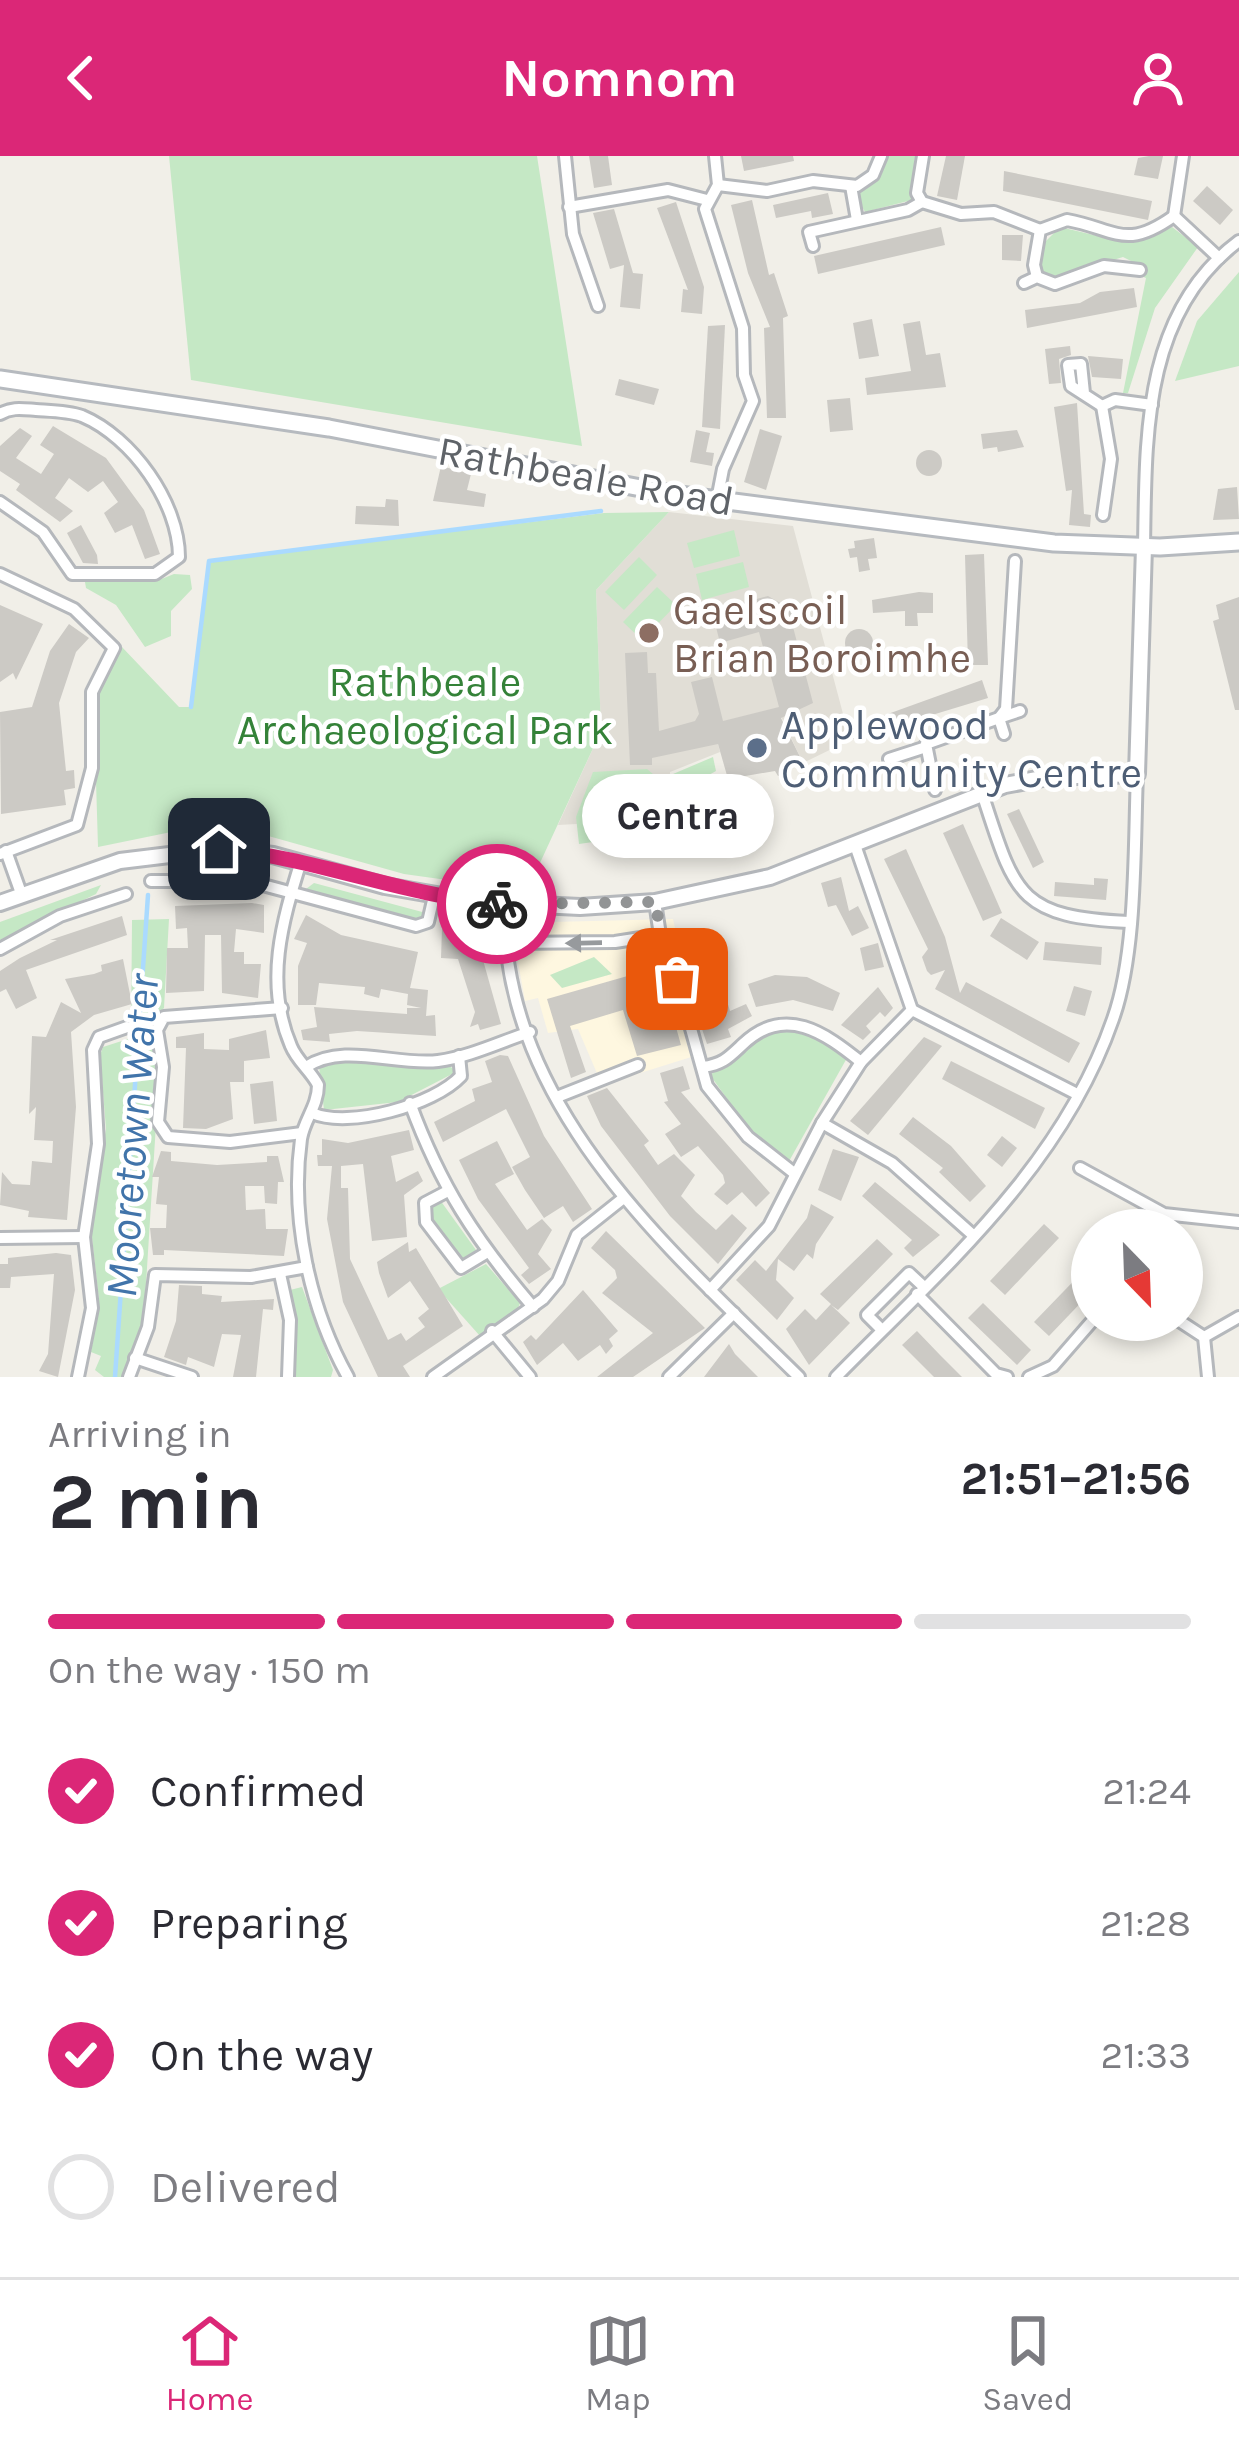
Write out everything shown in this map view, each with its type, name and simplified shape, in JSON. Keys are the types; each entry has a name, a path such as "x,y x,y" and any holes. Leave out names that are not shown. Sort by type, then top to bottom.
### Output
{"main road":[{"name":"Rathbeale Road","path":"0,379 328,428 717,500 1054,543 1144,547 1239,542"}],"street":[{"path":"565,156 578,256 594,284 598,306"},
{"path":"706,200 718,184 715,156"},
{"path":"718,184 767,191 813,181 851,186 869,180 881,156"},
{"path":"922,202 917,193 923,156"},
{"path":"1174,216 1183,156"},
{"path":"851,186 857,220"},
{"path":"569,207 668,190 706,200"},
{"path":"706,200 729,296 743,328 744,375 753,401 723,469 717,500"},
{"path":"813,246 809,232 922,202 961,214 994,212 1040,230 1067,220 1105,234 1132,236 1174,216"},
{"path":"1174,216 1219,258"},
{"path":"1037,277 1034,256 1040,230"},
{"path":"836,1377 1014,1195 1056,1138 1114,1018 1136,873 1144,547 1156,370 1180,306 1239,241"},
{"path":"1024,284 1037,277 1055,284 1104,266 1140,270"},
{"path":"1084,393 1102,406 1111,469 1103,515"},
{"path":"1102,406 1115,400 1152,405"},
{"path":"0,414 11,408 82,416 117,440 158,489 179,557 155,574 80,577 65,568 43,532 0,502"},
{"path":"1004,734 999,718 1007,705 1018,609 1015,561"},
{"path":"0,574 74,609 114,648 92,692 92,768 77,825 3,853 22,896"},
{"path":"889,759 1020,711"},
{"path":"922,748 935,790"},
{"path":"0,903 120,861 219,849 301,860 434,896 504,904 656,902 770,877 982,793 1048,777 1137,781"},
{"path":"982,793 999,847 1040,910 1058,917 1129,922"},
{"path":"855,845 912,1010 1077,1094"},
{"path":"301,860 278,938 281,1008 292,1048 318,1085 302,1133 307,1267 323,1331 348,1377"},
{"path":"165,880 166,894"},
{"path":"151,881 248,881 416,926 428,922 434,896"},
{"path":"0,949 60,916 126,895"},
{"path":"656,902 660,935"},
{"path":"504,904 508,943 530,1032 557,1097 622,1200 799,1377"},
{"path":"508,943 615,942 660,935 666,939 707,1086 748,1137 794,1173"},
{"path":"281,1008 232,1016 173,1015 159,1022 163,1094 158,1122 168,1137 200,1141 302,1133"},
{"path":"710,1290 769,1226 822,1123 861,1062 912,1010"},
{"path":"703,1067 726,1062 760,1031 793,1022 814,1027 861,1062"},
{"path":"78,1377 92,1308 85,1204 98,1144 93,1050 99,1037 127,1027"},
{"path":"306,1067 331,1057 411,1061 459,1056 530,1032"},
{"path":"312,1113 347,1117 410,1103 455,1082 461,1076 459,1056"},
{"path":"557,1097 638,1065"},
{"path":"410,1103 446,1192 486,1253 533,1307"},
{"path":"822,1123 892,1162 974,1236"},
{"path":"1079,1168 1155,1209"},
{"path":"446,1192 425,1203 427,1222 461,1268 486,1253"},
{"path":"434,1377 492,1331 533,1307 558,1281 578,1235 622,1200"},
{"path":"1203,1218 1239,1222"},
{"path":"0,1238 85,1237"},
{"path":"129,1377 148,1327 155,1275 280,1274 307,1267"},
{"path":"882,1330 867,1315 909,1273 996,1373 1007,1377"},
{"path":"280,1274 290,1320 288,1377"},
{"path":"669,1377 734,1313"},
{"path":"1208,1377 1204,1336 1239,1316"},
{"path":"492,1331 530,1377"},
{"path":"1029,1377 1046,1374 1075,1341"},
{"path":"135,1358 192,1377"}],"shaded area":[{"path":"669,512 793,526 850,740 803,763 777,708 718,744 720,752 670,772 669,819 558,825 601,731 596,590"},
{"path":"673,919 704,1053 602,1085 578,1029 548,1033 538,998 525,1001 511,923"}],"green space":[{"path":"169,156 537,156 582,446 191,380"},
{"path":"886,156 915,156 912,200 865,212 856,195 876,180"},
{"path":"1060,227 1123,242 1172,227 1198,247 1155,308 1128,393 1123,393 1146,278 1139,275 1141,266 1123,257 1052,279 1042,274 1041,246"},
{"path":"1239,272 1239,366 1175,381 1197,321"},
{"name":"Rathbeale Archaeological Park","path":"669,512 596,590 601,731 527,891 404,874 254,832 181,830 98,847 96,695 121,646 179,707 191,707 209,561 604,513"},
{"path":"734,530 740,556 694,568 687,543"},
{"path":"639,557 657,575 624,610 605,592"},
{"path":"743,562 749,587 702,600 696,574"},
{"path":"190,575 192,589 171,611 171,636 145,647 116,605 86,588 85,582 159,580"},
{"path":"657,587 676,605 642,640 623,622"},
{"path":"713,757 716,771 707,776 709,793 731,793 733,815 675,824 673,774"},
{"path":"647,769 660,780 661,798 636,800 637,820 661,819 662,827 604,834 600,841 579,844 576,817 593,772"},
{"path":"314,883 426,913 418,920 306,889"},
{"path":"101,885 96,894 0,940 0,922"},
{"path":"169,919 164,1008 153,1020 151,1035 158,1092 144,1316 124,1377 104,1377 95,1370 101,1356 91,1352 99,1300 90,1220 106,1129 100,1055 103,1047 131,1038 132,920"},
{"path":"594,957 612,974 562,988 550,975"},
{"path":"795,1028 822,1038 847,1058 788,1163 753,1135 710,1075 765,1034"},
{"path":"347,1061 449,1065 456,1072 398,1102 324,1110 319,1066"},
{"path":"440,1200 476,1250 465,1262 428,1212"},
{"path":"486,1264 520,1303 517,1311 480,1336 438,1289"},
{"path":"302,1287 333,1370 331,1377 293,1377 290,1290"}],"building":[{"path":"589,156 608,156 612,185 594,188"},
{"path":"741,156 793,156 794,161 744,171"},
{"path":"946,156 965,156 957,200 937,196"},
{"path":"1163,156 1158,179 1134,175 1138,158"},
{"path":"1004,171 1152,201 1148,220 1003,191"},
{"path":"1207,186 1233,210 1220,225 1193,201"},
{"path":"828,193 833,214 812,218 811,211 776,218 773,205"},
{"path":"752,200 769,275 774,273 788,316 783,318 786,418 767,418 764,328 770,327 748,273 731,205"},
{"path":"676,202 704,287 702,314 681,312 683,289 688,290 657,208"},
{"path":"614,209 633,273 643,274 640,309 620,307 624,265 610,269 593,213"},
{"path":"941,227 945,245 818,274 814,256"},
{"path":"1002,235 1023,235 1021,261 1002,260"},
{"path":"1134,288 1137,307 1027,328 1025,310 1080,303 1100,292"},
{"path":"872,319 879,356 859,359 853,323"},
{"path":"920,321 926,355 940,353 946,387 867,395 865,378 911,371 903,324"},
{"path":"725,325 720,429 702,427 708,326"},
{"path":"1070,346 1071,355 1059,359 1061,383 1049,384 1045,349"},
{"path":"1088,356 1123,359 1121,379 1092,377"},
{"path":"619,379 659,389 654,405 615,395"},
{"path":"850,398 853,430 830,432 827,400"},
{"path":"1077,403 1084,514 1091,515 1090,527 1069,525 1072,490 1066,491 1054,407"},
{"path":"53,426 106,458 144,510 160,554 145,559 132,525 115,533 104,513 118,502 103,481 88,492 69,478 55,498 73,511 60,522 16,490 20,484 0,471 0,446 20,428 32,436 16,458 41,474 54,454 40,445"},
{"path":"760,429 782,436 766,490 744,482"},
{"path":"696,430 710,433 706,452 714,453 712,466 690,462"},
{"path":"1017,430 1024,447 998,452 997,447 983,449 981,434"},
{"path":"929,450 942,463 929,476 916,463"},
{"path":"441,466 471,474 467,490 486,494 484,507 433,501"},
{"path":"1237,487 1239,519 1213,520 1218,489"},
{"path":"386,499 398,500 399,526 355,524 356,506 385,507"},
{"path":"81,525 98,564 83,563 67,533"},
{"path":"874,538 877,558 868,559 870,570 859,572 857,557 850,558 848,549 855,548 854,541"},
{"path":"984,554 988,665 968,665 965,555"},
{"path":"933,593 933,613 917,613 918,626 905,626 905,611 873,613 872,600"},
{"path":"768,596 794,611 798,625 793,627 813,703 781,718 803,763 778,776 775,771 728,779 718,744 652,758 652,765 630,765 625,653 647,652 648,673 656,673 659,731 695,721 699,714 691,682 712,677 723,721 779,707 759,632 720,643 712,611"},
{"path":"1239,597 1239,710 1235,710 1213,621 1219,619 1216,605"},
{"path":"0,605 43,624 16,680 13,673 0,682"},
{"path":"69,624 89,638 76,652 59,703 66,771 74,770 75,788 64,790 66,805 1,814 0,712 32,707 50,651"},
{"path":"859,629 869,633 873,643 869,653 859,657 849,653 845,643 849,633"},
{"path":"982,680 988,698 853,739 849,728"},
{"path":"1019,809 1044,862 1033,868 1007,814"},
{"path":"963,824 1002,913 983,921 943,833"},
{"path":"906,849 945,937 960,993 966,982 1080,1043 1069,1063 935,989 945,970 931,975 927,971 922,957 928,949 884,859"},
{"path":"841,877 849,911 858,906 869,928 852,936 836,905 828,907 821,883"},
{"path":"1094,878 1108,879 1106,900 1054,896 1055,882 1094,885"},
{"path":"264,905 264,933 236,929 234,952 244,952 244,964 261,964 258,998 222,993 221,935 205,935 204,991 166,993 167,948 188,948 187,928 176,929 175,906"},
{"path":"306,915 341,935 418,952 410,988 428,990 426,1016 435,1015 436,1036 357,1031 329,1034 330,1042 303,1040 301,1030 317,1027 314,1007 407,1014 407,1008 421,1008 407,1005 408,994 381,989 379,998 364,994 365,987 319,983 316,1005 298,1005 298,966 307,943 294,939"},
{"path":"122,916 127,935 26,970 37,998 16,1009 6,989 0,992 0,971 20,958 57,940 50,940"},
{"path":"1001,918 1039,942 1027,960 990,936"},
{"path":"442,929 490,932 488,960 483,960 501,1024 480,1030 478,1024 470,1027 475,1012 458,959 441,958"},
{"path":"1045,942 1102,947 1101,965 1043,960"},
{"path":"878,943 884,967 865,971 860,948"},
{"path":"123,959 132,1004 94,1015 71,1032 76,1107 67,1220 28,1217 29,1211 0,1205 2,1172 12,1184 30,1185 32,1161 52,1163 53,1141 34,1140 36,1107 29,1114 32,1036 46,1037 61,1002 81,1013 65,979 94,974 102,971 101,965"},
{"path":"659,967 681,1045 637,1056 623,1010 570,1026 586,1072 571,1078 547,999"},
{"path":"718,972 730,1011 746,1004 752,1016 728,1029 731,1037 707,1044 701,1026 709,1023 708,1006 699,978"},
{"path":"775,975 807,977 840,993 833,1011 793,1000 756,1007 748,984"},
{"path":"1074,986 1092,991 1085,1016 1066,1011"},
{"path":"878,987 893,1008 885,1017 880,1012 866,1026 871,1032 863,1040 841,1025"},
{"path":"266,1030 270,1058 244,1061 244,1082 230,1082 233,1119 206,1129 183,1128 186,1048 176,1048 176,1037 204,1033 204,1049 229,1050 229,1039"},
{"path":"924,1037 942,1046 868,1135 850,1121"},
{"path":"508,1056 544,1136 592,1209 573,1222 563,1206 544,1218 525,1190 512,1167 530,1157 506,1109 443,1142 434,1122 475,1101 472,1089 492,1082 485,1061"},
{"path":"951,1061 1045,1108 1035,1129 942,1079"},
{"path":"683,1066 690,1089 681,1092 770,1193 756,1207 742,1192 727,1205 714,1194 725,1183 723,1175 698,1146 681,1157 665,1134 681,1124 664,1102 668,1101 660,1073"},
{"path":"273,1081 277,1121 254,1124 250,1084"},
{"path":"607,1088 649,1141 644,1145 658,1165 674,1154 695,1175 681,1196 696,1212 716,1230 732,1214 747,1228 718,1264 670,1216 601,1126 587,1096"},
{"path":"913,1117 951,1146 986,1186 970,1202 939,1172 943,1168 899,1134"},
{"path":"409,1130 414,1150 391,1156 396,1182 418,1171 423,1181 404,1195 407,1237 372,1241 363,1164 341,1166 341,1188 348,1188 350,1259 388,1340 401,1333 406,1341 425,1327 418,1318 429,1309 410,1281 388,1298 379,1273 377,1262 408,1242 409,1252 416,1248 463,1326 403,1366 410,1377 378,1377 343,1302 327,1219 332,1166 318,1166 317,1155 322,1155 322,1139 348,1143"},
{"path":"1002,1136 1017,1148 1002,1167 987,1155"},
{"path":"497,1141 514,1174 495,1184 527,1230 542,1219 552,1230 538,1254 551,1269 529,1284 521,1275 529,1268 478,1199 459,1160"},
{"path":"833,1149 859,1157 841,1201 818,1190"},
{"path":"161,1151 171,1152 171,1161 217,1165 267,1162 267,1156 278,1156 284,1182 278,1182 277,1204 265,1203 264,1186 245,1186 246,1210 265,1209 266,1229 288,1229 284,1256 164,1250 164,1255 153,1255 150,1228 166,1228 167,1205 156,1204 159,1177 152,1177"},
{"path":"875,1182 940,1235 913,1257 904,1248 912,1240 862,1196"},
{"path":"811,1204 834,1217 816,1244 813,1259 807,1254 794,1271 778,1259 776,1280 794,1298 777,1320 736,1280 755,1260 766,1271 807,1218"},
{"path":"1044,1224 1059,1238 1005,1295 990,1281"},
{"path":"606,1231 705,1328 633,1377 597,1377 653,1333 602,1293 617,1278 615,1270 591,1248"},
{"path":"877,1239 893,1254 838,1310 831,1305 850,1323 809,1365 786,1329 805,1309 816,1320 831,1304 820,1294"},
{"path":"71,1255 75,1290 58,1377 39,1371 48,1354 54,1274 11,1277 10,1288 0,1288 0,1264 8,1264 8,1258"},
{"path":"1071,1284 1071,1313 1049,1336 1034,1322"},
{"path":"179,1285 202,1286 202,1294 222,1296 221,1302 274,1299 273,1310 263,1309 256,1377 233,1377 241,1335 222,1334 214,1367 188,1357 186,1365 164,1357 176,1321"},
{"path":"583,1290 618,1331 609,1339 613,1346 606,1354 600,1345 578,1361 563,1343 537,1365 523,1342 531,1335 536,1340"},
{"path":"983,1303 1031,1350 1017,1365 968,1318"},
{"path":"917,1331 962,1377 934,1377 902,1345"},
{"path":"729,1344 735,1354 758,1377 704,1377"}],"waterway":[{"path":"191,707 209,561 601,511"},
{"name":"Mooretown Water","path":"115,1377 148,895"}],"way so far":[{"path":"497,904 607,907 656,902 660,935 666,939 677,979"}],"place":[{"name":"Gaelscoil Brian Boroimhe","path":"649,633"},
{"name":"Applewood Community Centre","path":"757,748"},
{"name":"Centra","path":"677,979"}],"route":[{"path":"219,849 301,860 405,890 497,904"}]}
